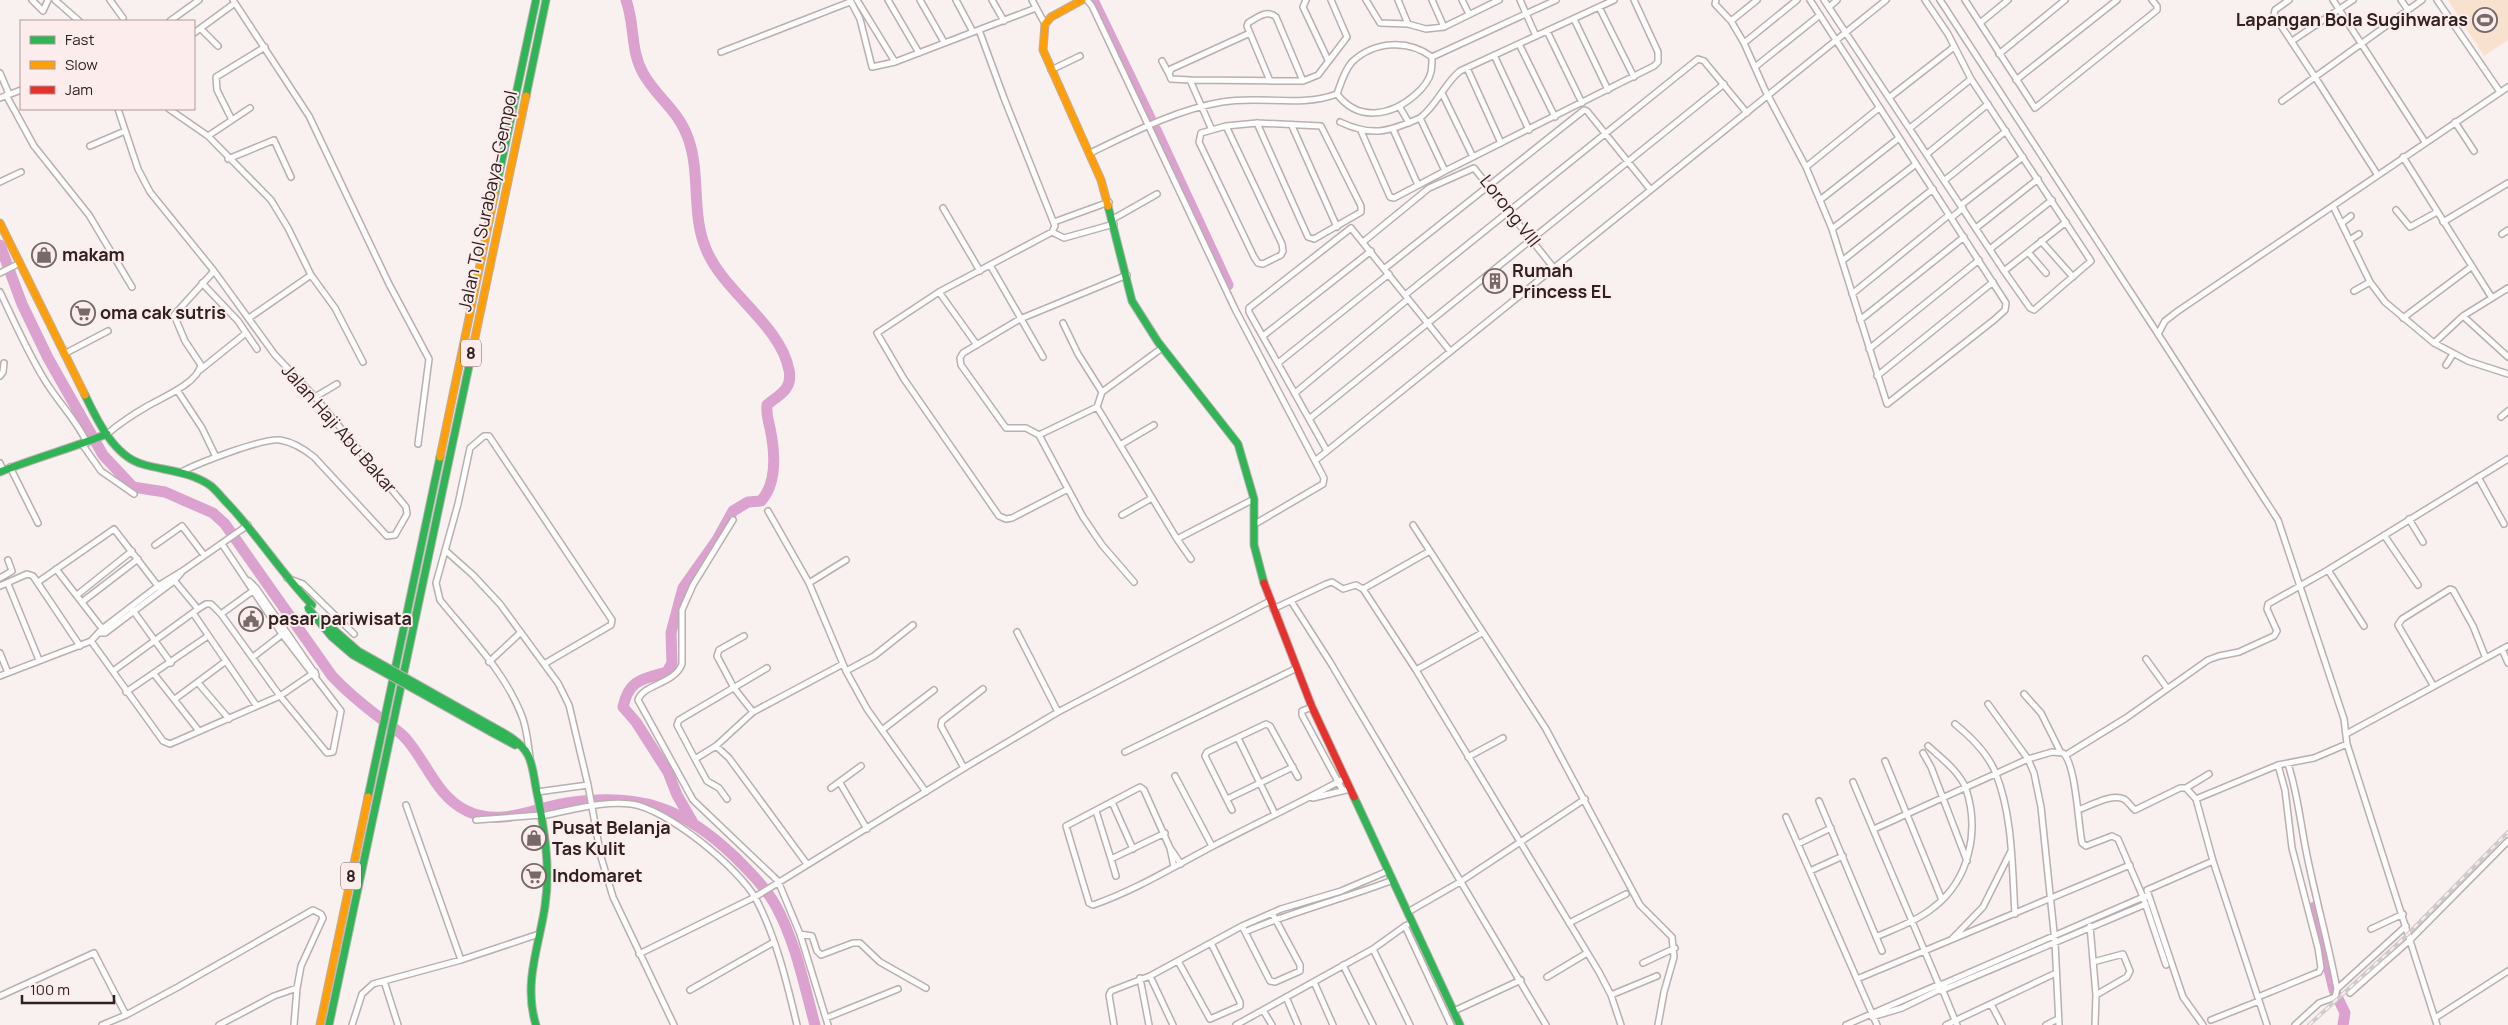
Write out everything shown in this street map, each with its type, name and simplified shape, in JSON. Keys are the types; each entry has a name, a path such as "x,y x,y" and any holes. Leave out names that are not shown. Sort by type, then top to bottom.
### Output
{"main road":[{"name":"Jalan Tol Surabaya–Gempol","path":"320,1025 536,0"},
{"name":"Jalan Tol Surabaya–Gempol","path":"329,1025 546,0"},
{"path":"1082,0 1051,17 1045,24 1044,50 1051,70 1090,153 1109,202 1132,301 1162,348 1238,444 1244,455 1254,499 1254,545 1257,562 1273,609 1312,707 1345,778 1346,790 1393,880 1460,1025"},
{"path":"0,224 17,265 64,354 104,436 134,461 181,472 211,486 286,578 338,636 358,651 514,740 531,762 541,814 548,875 545,908 538,934 529,995 536,1025"},
{"path":"5,470 39,456 104,436"}],"street":[{"path":"32,0 41,11 44,11 48,0"},
{"path":"56,0 78,20"},
{"path":"110,0 123,18"},
{"path":"171,20 199,0"},
{"path":"857,0 895,62"},
{"path":"888,0 919,52"},
{"path":"920,0 944,42"},
{"path":"956,0 976,31 1054,222 1055,229 939,292 877,333 904,379 999,516 1010,520 1068,488"},
{"path":"992,0 1004,21"},
{"path":"1032,0 1045,24"},
{"path":"1087,0 1092,6 1235,309 1317,459 1324,478 1323,484 1255,524"},
{"path":"1306,0 1303,7 1328,60"},
{"path":"1162,61 1171,79 1303,81 1318,75 1347,37 1330,0"},
{"path":"1366,0 1380,23 1408,24 1426,29 1444,27 1499,0"},
{"path":"1398,0 1408,24"},
{"path":"1432,0 1444,27"},
{"path":"1462,0 1469,14"},
{"path":"1520,0 1536,36"},
{"path":"1432,56 1556,0"},
{"path":"1340,122 1360,131 1393,129 1409,123 1420,118 1435,103 1453,76 1614,0"},
{"path":"1360,131 1390,197 1394,198 1654,66 1659,58 1634,0"},
{"path":"1716,0 1716,5 1731,21 1744,43 1768,97 1806,167 1832,229 1885,402 1888,403 2005,310 2004,299 1810,0"},
{"path":"1731,21 1757,0"},
{"path":"1744,43 1797,0"},
{"path":"1824,0 2004,271 2030,308 2034,310 2091,261 1971,79 1948,34 1925,0"},
{"path":"1829,6 1837,0"},
{"path":"1317,459 1886,0"},
{"path":"1940,0 2160,330 2276,515 2299,586 2324,652 2348,733 2347,744 2437,1025"},
{"path":"1965,0 2033,106 2038,107 2157,10 2157,6 2152,0"},
{"path":"1980,23 2008,0"},
{"path":"1999,54 2065,0"},
{"path":"2016,80 2117,0"},
{"path":"2289,0 2275,10 2274,15 2377,174"},
{"path":"2333,0 2425,142"},
{"path":"2295,39 2353,0"},
{"path":"2401,0 2408,10"},
{"path":"2282,100 2422,0"},
{"path":"2437,0 2500,92"},
{"path":"721,52 850,1 862,26 872,66 895,62 1036,8"},
{"path":"195,32 234,2 310,116 389,284 429,359 418,444"},
{"path":"1599,7 1634,77"},
{"path":"1270,81 1250,33 1248,23 1266,13 1273,14 1303,81"},
{"path":"1755,66 1820,15"},
{"path":"1574,19 1608,90"},
{"path":"201,29 218,46"},
{"path":"1547,32 1582,104"},
{"path":"1168,74 1171,70 1250,33"},
{"path":"1336,94 1344,73 1352,63 1370,51 1387,45 1399,44 1414,46 1432,56"},
{"path":"1519,44 1555,117"},
{"path":"232,120 217,90 216,77 265,47"},
{"path":"1890,97 1954,47"},
{"path":"1494,55 1529,130"},
{"path":"1051,70 1080,56"},
{"path":"1336,94 1349,107 1371,114 1381,113 1399,106 1411,98 1426,82 1431,72 1432,56"},
{"path":"1295,393 1407,297 1698,59 1704,61 1748,112"},
{"path":"1467,68 1502,143"},
{"path":"0,73 8,94 34,146 89,215 132,287"},
{"path":"1910,128 1971,79"},
{"path":"1190,80 1211,128"},
{"path":"1309,418 1724,84"},
{"path":"2160,330 2178,311 2326,212 2377,174 2508,87"},
{"path":"0,98 20,90"},
{"path":"1442,93 1474,157"},
{"path":"1090,153 1148,125 1203,106 1238,100 1314,101 1336,94"},
{"path":"1927,154 1988,104"},
{"path":"1399,106 1409,123"},
{"path":"208,136 250,108"},
{"path":"1806,167 1879,108"},
{"name":"Jalan Haji Abu Bakar","path":"118,110 123,132 138,169 150,192 208,277 250,318 275,355 406,507 407,514 393,536 384,533 314,458 294,444 274,440 216,457 181,472"},
{"path":"170,110 208,136 228,159 271,200 312,275 335,308 363,362"},
{"path":"1384,269 1584,110 1587,111 1650,189"},
{"path":"1420,118 1445,171"},
{"path":"2455,122 2474,151"},
{"path":"1226,126 1284,251 1281,255 1263,264 1258,263 1254,257 1199,142 1201,133 1211,128 1226,126 1257,123 1292,126 1315,124 1324,129 1361,206 1361,212 1314,239 1308,238 1257,123"},
{"path":"1292,126 1336,227"},
{"path":"1393,129 1418,185"},
{"path":"1945,180 2006,131"},
{"path":"90,146 123,132"},
{"path":"1820,200 1899,138"},
{"path":"228,159 274,140 291,176"},
{"path":"1852,294 1951,217 2023,157"},
{"path":"2403,157 2492,298"},
{"path":"1832,229 1916,164"},
{"name":"Lorong VIII","path":"1363,242 1429,188 1471,167 1476,170 1553,267"},
{"path":"0,182 21,172"},
{"path":"1976,228 2038,179"},
{"path":"2443,222 2508,183"},
{"path":"1842,262 1933,189"},
{"path":"1052,232 1064,238 1113,222 1157,194"},
{"path":"1990,250 2052,200"},
{"path":"1054,222 1109,202"},
{"path":"2333,207 2350,239 2366,284 2403,318 2452,356 2508,374"},
{"path":"943,208 980,271"},
{"path":"2396,210 2410,227 2437,212"},
{"path":"2342,224 2351,216"},
{"path":"2004,271 2066,222"},
{"path":"1325,452 1309,418 1249,308 1350,228 1371,251 1450,351"},
{"path":"2502,234 2508,230"},
{"path":"2350,239 2359,234"},
{"path":"1860,320 1964,237"},
{"path":"2041,242 2073,277"},
{"path":"1263,336 1371,251"},
{"path":"2028,252 2046,272"},
{"path":"1869,349 1979,260"},
{"path":"3,271 17,265"},
{"path":"990,265 1043,357"},
{"path":"2403,318 2471,267"},
{"path":"1278,363 1388,274"},
{"path":"250,318 312,275"},
{"path":"1127,275 1020,319 963,353 960,358 969,376 1006,428 1026,428 1038,435 1102,545 1134,582"},
{"path":"200,370 201,365 185,341 174,316 176,311 208,277 224,305 257,349"},
{"path":"1877,376 1993,282"},
{"path":"2354,291 2366,284"},
{"path":"2434,343 2463,316 2507,289"},
{"path":"0,292 3,305 43,378 65,411 78,425 92,462 107,478 134,494"},
{"path":"939,292 977,345"},
{"path":"2463,316 2508,357"},
{"path":"1063,323 1078,354 1102,392"},
{"path":"64,354 108,331"},
{"path":"104,436 146,407 177,390 246,333"},
{"path":"1038,435 1097,407 1102,392 1162,348"},
{"path":"2446,365 2452,356"},
{"path":"0,376 3,372 4,363"},
{"path":"314,398 337,384"},
{"path":"177,390 202,428 216,457"},
{"path":"1097,407 1191,560"},
{"path":"2501,417 2508,411"},
{"path":"1120,445 1154,425"},
{"path":"531,762 521,713 489,662 437,594 436,583 446,550 470,448 484,436 488,436 562,542 612,620 611,625 544,664"},
{"path":"2066,755 2126,718 2208,660 2232,654 2274,636 2277,630 2266,606 2271,601 2321,574 2508,459"},
{"path":"0,463 38,523"},
{"path":"2478,477 2504,524"},
{"path":"1122,515 1152,498"},
{"path":"1177,540 1254,499"},
{"path":"768,511 809,583 846,671 867,709 926,792"},
{"path":"2409,519 2423,542"},
{"path":"733,520 693,585 682,610 682,664 679,670 657,686 642,693 638,700 693,800 776,882 800,934 828,1025"},
{"path":"1413,525 1428,552 1546,728 1640,905 1670,934 1675,948 1658,1025"},
{"path":"155,545 182,526 204,555"},
{"path":"0,676 91,641 204,555 246,527"},
{"path":"38,582 112,529 117,530 160,588"},
{"path":"2384,534 2418,584"},
{"path":"113,671 198,609 206,604 211,604 221,614 280,696 327,753 331,753 338,735 341,711 318,682 222,544"},
{"path":"446,550 494,596 519,634 544,664 572,710 601,857 613,897 674,1025"},
{"path":"78,595 132,551"},
{"path":"1363,589 1428,552"},
{"path":"82,602 138,559"},
{"path":"0,578 12,571 8,560"},
{"path":"809,583 846,560"},
{"path":"56,569 78,595 102,632"},
{"path":"2327,570 2364,626"},
{"path":"0,586 27,574 33,576 80,646"},
{"path":"286,578 303,584 354,634"},
{"path":"98,579 103,585"},
{"path":"173,579 198,609"},
{"path":"1273,609 1332,582 1343,589 1356,585 1363,589 1416,670 1569,922 1611,995 1621,1025"},
{"path":"8,584 39,660"},
{"path":"2433,685 2398,625 2402,619 2450,589 2453,590 2473,626 2486,656"},
{"path":"221,614 254,590"},
{"path":"639,954 757,896 776,882 867,829 1058,712 1270,601"},
{"path":"1291,601 1355,703 1546,1025"},
{"path":"131,609 171,663"},
{"path":"193,613 256,705"},
{"path":"846,671 874,656 913,625"},
{"path":"1017,632 1058,712"},
{"path":"253,657 284,633"},
{"path":"1416,670 1482,633"},
{"path":"489,662 519,634"},
{"path":"126,692 208,636"},
{"path":"744,636 720,650 717,655 734,688 753,712"},
{"path":"91,641 126,692 165,743 172,744 256,705 280,696 313,674"},
{"path":"2348,733 2505,647 2508,663"},
{"path":"0,653 8,673"},
{"path":"2146,659 2167,688"},
{"path":"175,699 199,684 226,661"},
{"path":"695,759 716,746 753,712 843,664"},
{"path":"727,799 719,788 707,780 677,725 678,721 767,668"},
{"path":"1125,752 1297,668"},
{"path":"154,674 199,731"},
{"path":"199,684 229,719"},
{"path":"964,768 941,726 942,721 984,689"},
{"path":"882,730 934,690"},
{"path":"2024,694 2041,713 2060,751 2066,755 2084,846 2090,846 2112,836 2116,837 2145,894 2183,997 2203,1025"},
{"path":"1988,704 2028,759 2034,773 2041,807 2054,939 2058,1022 2046,1025"},
{"path":"1312,707 1302,711 1302,715 1338,782 1346,790"},
{"path":"1232,810 1205,756 1207,752 1269,724 1298,777"},
{"path":"1956,724 1977,746 1996,772 2007,815 2015,914"},
{"path":"1238,738 1274,814"},
{"path":"1468,757 1503,738"},
{"path":"2196,799 2278,765 2314,758 2347,744"},
{"path":"716,746 729,758 807,864"},
{"path":"1876,937 1912,919 1942,900 1963,871 1967,861 1972,840 1966,789 1942,759 1928,746"},
{"path":"1874,829 1966,789 1996,772 2028,759 2060,751"},
{"path":"1923,754 1931,767 1967,861"},
{"path":"1931,767 1942,759"},
{"path":"1885,761 1909,815 1942,900"},
{"path":"2287,764 2296,789 2308,864 2328,941 2337,993"},
{"path":"2211,1020 2319,972 2321,968 2318,948 2292,848 2285,790 2278,765"},
{"path":"831,788 862,766"},
{"path":"1227,799 1293,767"},
{"path":"2078,810 2118,797 2126,800 2135,810 2177,789 2186,788 2209,774"},
{"path":"1175,776 1212,846"},
{"path":"1174,867 1165,833 1140,787 1096,811 1069,822 1066,826 1089,903 1093,905 1124,894 1274,814 1312,798 1345,778"},
{"path":"1853,782 1956,1023"},
{"path":"840,783 867,829"},
{"path":"537,793 588,786"},
{"path":"2186,788 2196,799 2213,861 2267,1025"},
{"path":"1312,798 1346,790"},
{"path":"1408,912 1460,882 1585,799"},
{"path":"1819,801 1882,951"},
{"path":"1112,802 1133,848"},
{"path":"476,820 541,814 592,805 629,803 662,815 695,837 757,896 774,942 797,1025"},
{"path":"406,805 461,960"},
{"path":"1096,811 1116,876"},
{"path":"1786,817 1857,980 1868,1017 1878,1025"},
{"path":"1798,844 1831,828"},
{"path":"1111,859 1165,833"},
{"path":"2350,993 2410,940 2508,841"},
{"path":"1170,848 1181,864"},
{"path":"1949,941 1983,906 2011,851"},
{"path":"1810,871 1842,856"},
{"path":"1846,1025 2054,939 2213,861"},
{"path":"1857,980 2130,865"},
{"path":"1114,1025 1109,994 1140,978 1150,976 1242,926 1272,913 1341,891 1388,871"},
{"path":"1245,932 1275,919 1350,896 1393,880"},
{"path":"1569,922 1626,894"},
{"path":"2145,894 2146,904 2166,965"},
{"path":"2054,939 2091,928 2146,904"},
{"path":"102,1025 126,1015 313,910 321,914 323,918 301,966 294,1025"},
{"path":"1242,926 1270,981 1275,982 1300,971 1300,965 1272,913"},
{"path":"2371,929 2403,914"},
{"path":"2090,921 2096,995 2095,1025"},
{"path":"1236,1025 1373,949 1412,922"},
{"path":"1405,926 1451,1025"},
{"path":"2295,1025 2319,1003 2337,993 2406,926"},
{"path":"352,1025 364,992 373,984 461,960 538,934"},
{"path":"800,934 812,936 818,953 821,955 853,943 860,943 880,962 926,988"},
{"path":"690,990 774,942"},
{"path":"1178,960 1210,1019 1240,1006 1240,1002 1210,943"},
{"path":"1643,963 1675,948"},
{"path":"1373,949 1410,1025"},
{"path":"1547,977 1587,953"},
{"path":"0,996 94,954 126,1015"},
{"path":"2093,962 2123,954 2130,970 2127,977 2096,995"},
{"path":"1343,965 1373,1025"},
{"path":"2435,1018 2508,971"},
{"path":"1946,1025 1956,1023 2056,973"},
{"path":"1150,976 1173,1025"},
{"path":"1611,995 1657,976"},
{"path":"1140,978 1149,1025"},
{"path":"1454,1011 1521,980"},
{"path":"384,981 398,1025"},
{"path":"1314,982 1333,1025"},
{"path":"220,1025 274,996 297,988"},
{"path":"826,1018 898,989"},
{"path":"1286,997 1298,1025"},
{"path":"1991,1004 2002,1025"},
{"path":"1263,1010 1272,1025"}],"shaded area":[{"name":"Lapangan Bola Sugihwaras","path":"2448,0 2508,0 2508,40 2484,56"}],"waterway":[{"path":"626,0 631,18 636,55 643,73 648,82 679,120 688,138 694,165 701,236 706,249 714,265 725,280 775,338 784,353 790,377 787,387 767,405 774,466 773,476 766,493 761,501 748,502 733,511 717,540 683,588 671,633 672,663 667,672 644,679 633,685 623,707 636,722 668,772 677,795 692,821"},
{"path":"1093,0 1150,118"},
{"path":"1156,130 1228,285"},
{"path":"0,245 22,304 48,358 103,455 133,487 165,492 213,513 225,524 332,676 361,703 404,737 448,797 467,811 492,817 517,815 554,805 593,800 638,802 678,815 697,826 716,840 741,863 772,899 783,920 794,949 815,1025"},
{"path":"2314,907 2334,990 2345,1013 2343,1025"}],"railway":[{"path":"2309,1025 2405,937 2508,832"}],"traffic: fast":[{"path":"495,193 536,0"},
{"path":"526,96 546,0"},
{"path":"1108,206 1132,301 1158,342 1238,444 1254,499 1254,545 1264,583"},
{"path":"329,1025 473,347"},
{"path":"85,395 108,436 132,460 195,477 211,486 240,517 312,605"},
{"path":"0,472 107,434"},
{"path":"368,797 440,457"},
{"path":"308,608 331,636 353,655 491,732"},
{"path":"326,623 358,651 493,727"},
{"path":"493,727 517,742 528,755 533,771 544,832 547,861 547,891 533,965 531,994 532,1010 536,1025"},
{"path":"491,732 515,745"},
{"path":"1354,797 1460,1025"}],"traffic: slow":[{"path":"1082,0 1051,17 1045,24 1043,50 1101,180 1108,206"},
{"path":"473,347 526,96"},
{"path":"440,457 495,193"},
{"path":"0,223 85,395"},
{"path":"320,1025 368,797"}],"traffic: jam":[{"path":"1264,583 1312,707 1354,797"}],"place":[{"name":"Lapangan Bola Sugihwaras","path":"2485,20"},
{"name":"makam","path":"44,255"},
{"name":"Rumah Princess EL","path":"1495,281"},
{"name":"oma cak sutris","path":"83,313"},
{"name":"pasar pariwisata","path":"251,619"},
{"name":"Pusat Belanja Tas Kulit","path":"534,838"},
{"name":"Indomaret","path":"534,876"}]}
